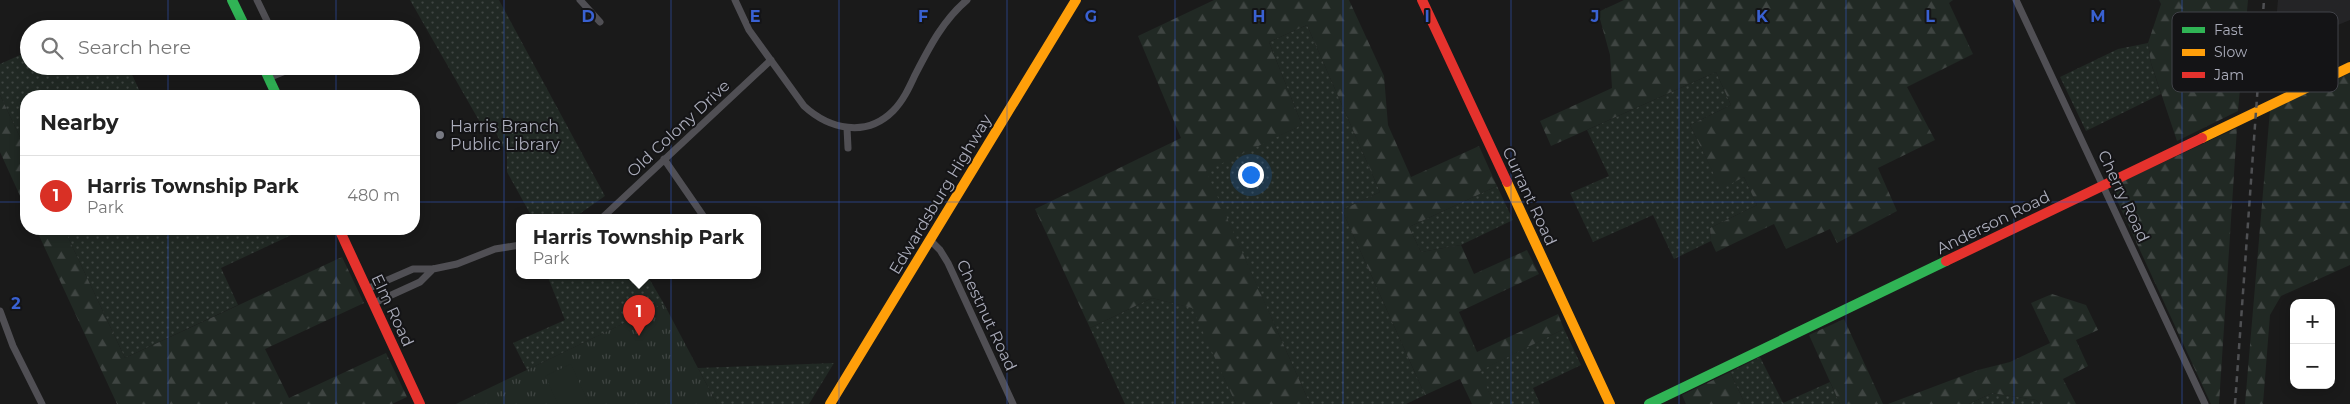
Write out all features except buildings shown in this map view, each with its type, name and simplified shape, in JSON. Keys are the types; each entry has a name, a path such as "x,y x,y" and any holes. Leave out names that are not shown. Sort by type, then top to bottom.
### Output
{"street":[{"path":"232,0 242,20"},
{"path":"257,0 267,20"},
{"path":"580,0 600,22"},
{"path":"735,0 749,30 804,106 815,117 830,125 847,128 880,121 893,112 904,97 942,26 967,0"},
{"name":"Edwardsburg Highway","path":"830,404 1076,0"},
{"name":"Currant Road","path":"1422,0 1610,404"},
{"name":"Cherry Road","path":"2016,0 2205,404"},
{"name":"Old Colony Drive","path":"607,214 771,60"},
{"name":"Anderson Road","path":"2338,73 2350,67"},
{"path":"267,75 274,90"},
{"path":"268,78 276,75"},
{"name":"Anderson Road","path":"1650,404 2298,92"},
{"path":"847,128 848,148"},
{"path":"664,159 702,214"},
{"name":"Elm Road","path":"342,235 420,404"},
{"name":"Chestnut Road","path":"930,240 940,250 948,263 1013,404"},
{"path":"367,289 413,269 432,269 457,264 495,249 516,246"},
{"path":"374,303 420,282 432,269"},
{"path":"0,311 13,346 42,404"}],"shaded area":[{"path":"2278,0 2350,0 2350,20 2338,25 2338,12 2277,12"}],"green space":[{"path":"410,0 499,0 605,196 579,214 530,214 507,172 507,154 495,131 481,124"},
{"path":"1214,0 1349,0 1384,76 1388,125 1411,177 1479,146 1497,186 1409,227 1421,252 1461,245 1474,274 1527,250 1539,274 1459,312 1477,352 1558,314 1564,329 1480,371 1494,404 1472,404 1460,379 1425,395 1342,210 1380,192 1307,25 1269,42 1302,125 1206,171 1310,404 1236,404 1192,308 1152,298 1090,328 1035,209 1181,138 1138,36"},
{"path":"1624,0 1953,0 1949,3 1973,54 1907,87 1935,140 1878,168 1897,211 1837,243 1830,229 1786,249 1774,224 1716,252 1711,241 1710,228 1757,205 1744,177 1721,189 1690,125 1731,105 1716,72 1551,146 1540,121 1612,88 1610,55 1598,12"},
{"path":"2159,0 2248,0 2247,12 2172,12 2172,92 2240,92 2238,111 2177,141 2151,63 2148,43 2161,4"},
{"path":"1307,25 1380,192 1342,210 1425,395 1406,404 1310,404 1205,170 1302,125 1269,42"},
{"path":"2148,43 2151,63 2161,94 2086,131 2060,77 2118,49"},
{"path":"20,55 20,75 132,75 139,90 20,90 20,137 0,95 0,64"},
{"path":"1716,72 1731,105 1690,125 1721,188 1744,177 1757,205 1710,228 1711,241 1674,259 1653,215 1593,242 1570,193 1609,176 1587,130"},
{"path":"2350,73 2350,265 2281,296 2270,315 2263,404 2245,404 2270,110 2309,92 2338,92 2338,79"},
{"path":"0,95 20,137 20,196 0,152"},
{"path":"2237,128 2219,404 2211,404 2114,194 2114,189 2121,182"},
{"path":"1497,186 1513,220 1461,245 1421,252 1409,227"},
{"path":"39,235 67,235 125,358 342,257 364,303 265,349 289,398 386,353 407,397 392,404 117,404"},
{"path":"67,235 291,235 221,268 238,305 125,358"},
{"path":"549,279 649,279 664,304 527,370 513,343 565,320"},
{"path":"2052,294 2086,305 2098,330 2076,340 2088,366 2063,379 2076,404 2040,404 2036,400 1992,393 1969,404 1888,404 1978,370 2010,362 2050,343 2031,303"},
{"path":"1152,298 1193,308 1236,404 1125,404 1090,328"},
{"path":"664,304 717,404 456,404"},
{"path":"1844,319 1883,404 1840,404 1809,335"},
{"path":"1564,329 1581,365 1533,388 1540,404 1494,404 1479,371"},
{"path":"1760,357 1783,403 1830,382 1840,404 1745,404 1730,372"},
{"path":"834,363 809,404 717,404 698,368"},
{"path":"571,364 589,404 558,404 545,376"},
{"path":"1730,372 1745,404 1686,404 1682,395"},
{"path":"1992,393 2036,400 2040,404 1969,404"}],"railway":[{"path":"2263,12 2264,0"},
{"path":"2235,404 2257,92"}],"traffic: fast":[{"path":"232,0 242,20"},
{"path":"267,75 274,90"},
{"path":"1649,404 1946,261"}],"traffic: slow":[{"path":"830,404 1076,0"},
{"path":"2338,73 2350,67"},
{"path":"2202,138 2298,92"},
{"path":"1507,182 1610,404"}],"traffic: jam":[{"path":"1422,0 1507,182"},
{"path":"1946,261 2202,138"},
{"path":"342,235 420,404"}],"place":[{"name":"Harris Branch Public Library","path":"440,135"},
{"name":"Harris Township Park","path":"639,336"}]}
